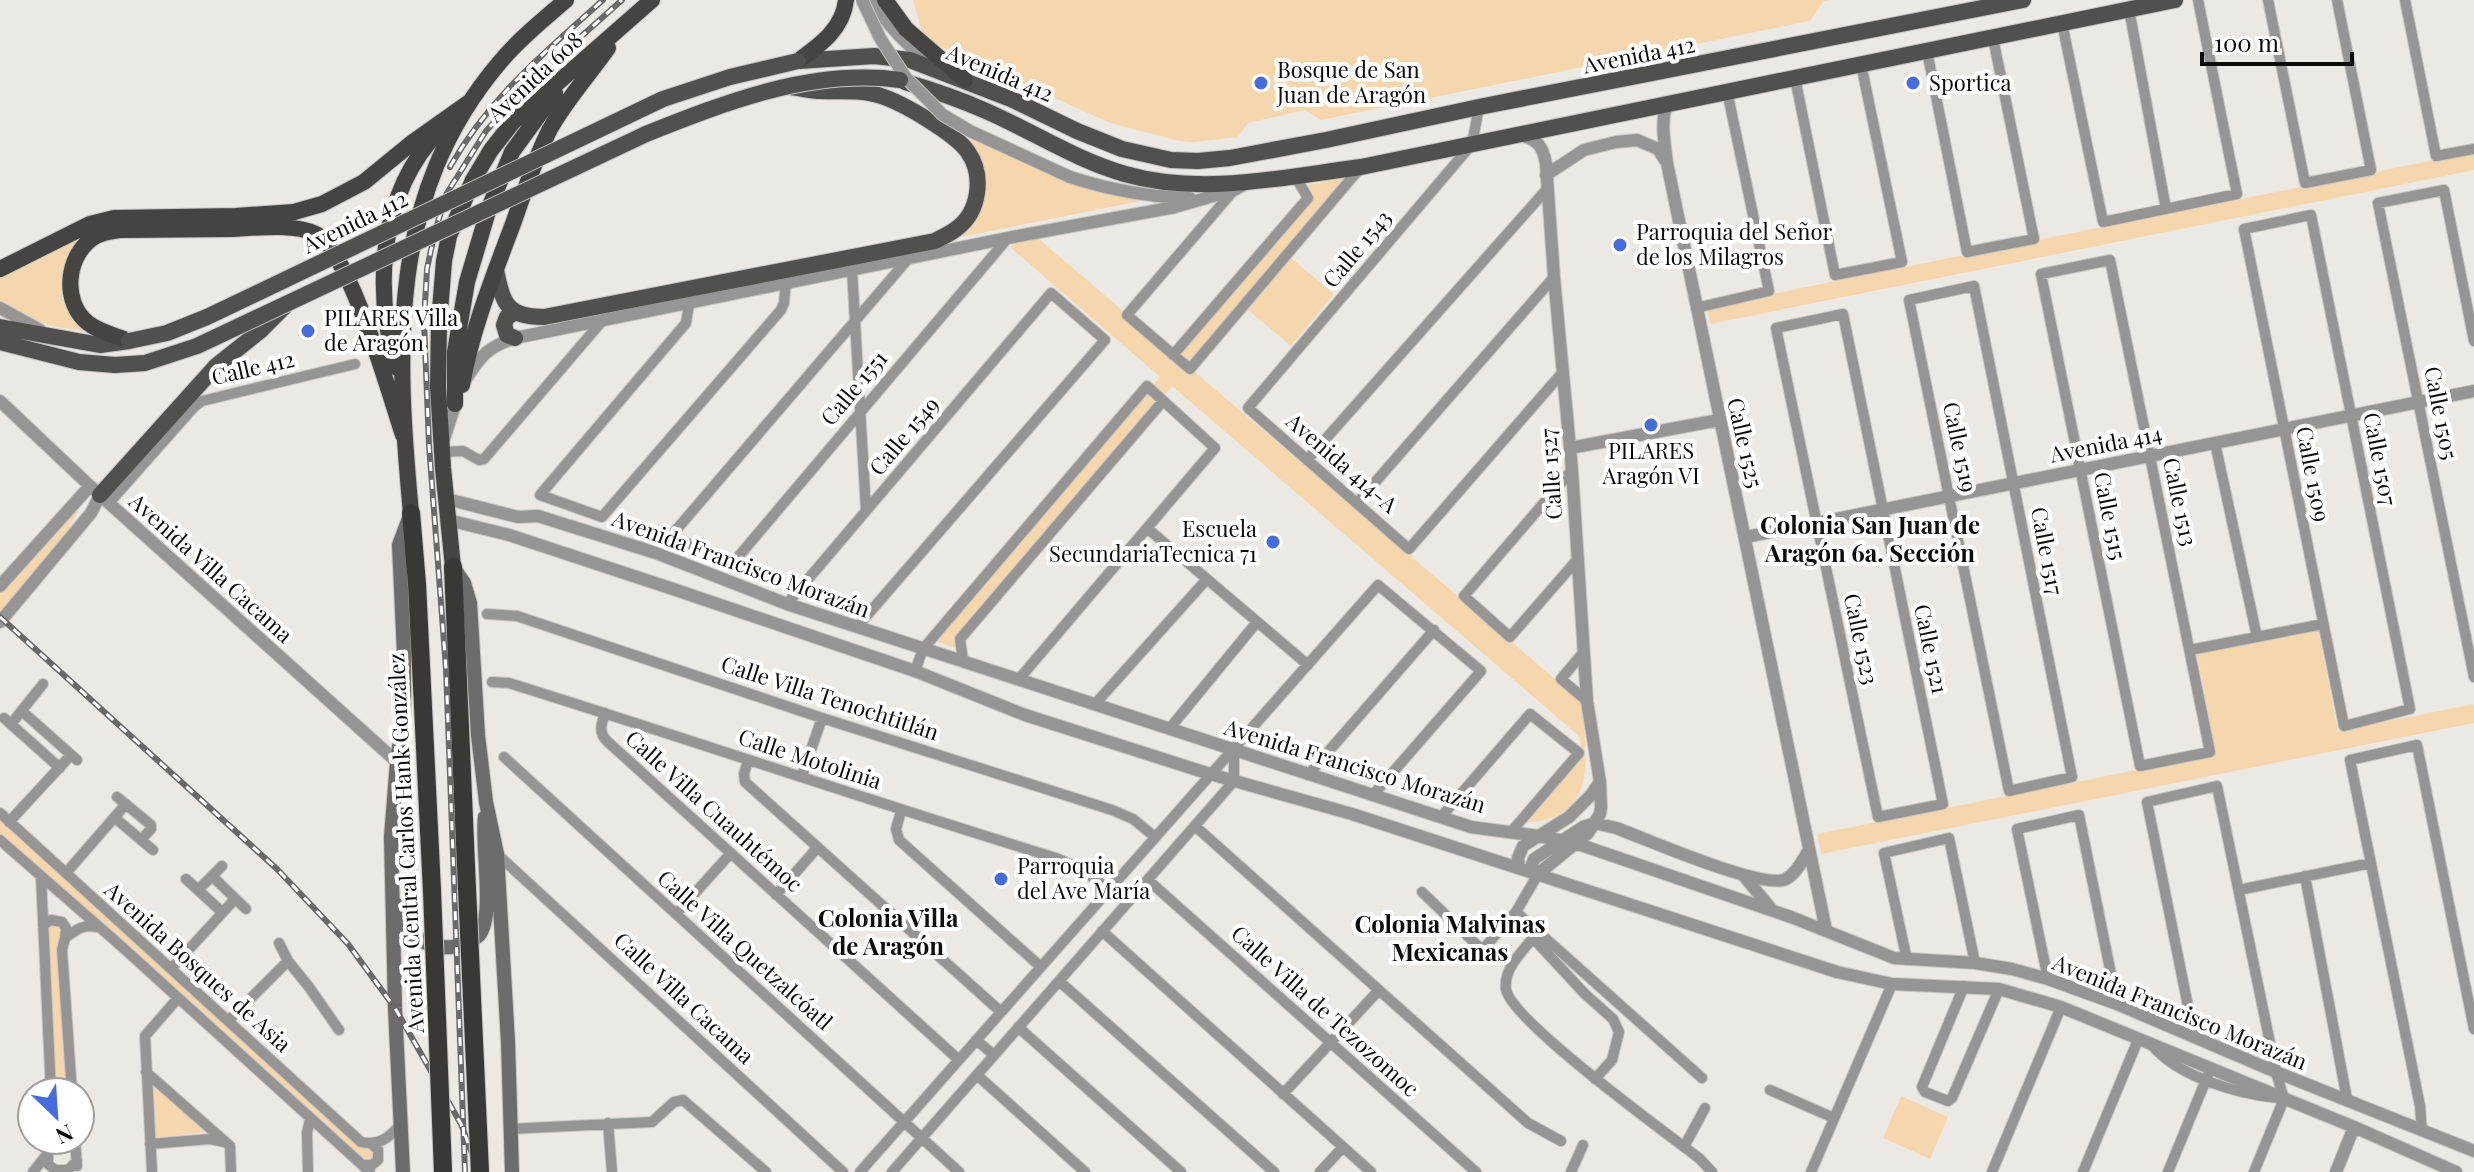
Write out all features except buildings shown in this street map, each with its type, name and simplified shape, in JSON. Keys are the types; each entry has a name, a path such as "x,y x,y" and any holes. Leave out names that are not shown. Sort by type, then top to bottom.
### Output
{"highway":[{"name":"Avenida 608","path":"402,392 407,267 426,190 447,143 472,100 511,50 566,0"},
{"name":"Avenida 608","path":"442,448 438,387 439,323 444,261 458,211 491,150 523,113 652,0"},
{"path":"798,61 834,30 846,0"},
{"path":"885,0 906,29 965,80"},
{"path":"462,385 468,351 486,293 539,153 551,128 628,21"},
{"path":"455,404 455,352 467,282 489,208 512,152 578,66"},
{"path":"0,269 90,224 114,218 294,212 322,204 364,182 472,100"},
{"path":"402,392 385,318 383,278 386,243 394,209 414,165 431,139 472,100"},
{"path":"129,341 89,324 74,306 70,282 75,260 83,246 94,237 106,231 120,230 278,228 316,234 327,243 358,302 403,435"},
{"name":"Avenida Central Carlos Hank González","path":"402,392 417,584 443,1172"},
{"path":"442,448 453,567 480,1172"}],"main road":[{"name":"Avenida 412","path":"0,327 100,345 167,333 207,317 663,99 730,77 798,61 874,56 910,60 965,80 1122,149 1171,160 1198,161 1354,135 1479,107 2023,0"},
{"name":"Avenida 412","path":"0,342 79,362 115,365 145,363 197,346 646,134 700,112 789,87 848,77 900,80 944,93 1125,174 1187,184 1241,186 1361,167 1993,38 2062,23 2096,8 2129,9 2175,0"},
{"path":"496,270 501,294 514,313 544,317 935,241 959,228 973,208 979,186 975,166 958,140 920,115 881,96 850,90 818,91 789,87"},
{"path":"100,495 216,366 260,331 286,305"},
{"path":"514,313 507,317 504,325 507,335 515,338"},
{"name":"Avenida Central Carlos Hank González","path":"403,1172 391,837 404,711 399,545 411,513"},
{"path":"453,567 464,583 470,603 478,735 486,802 497,854 512,1172"},
{"path":"392,877 399,914 405,927 419,940 435,947 449,948 474,939 481,933 488,904 482,836 486,802"}],"street":[{"path":"862,0 880,38 906,78 943,115 970,131 1070,177 1103,188 1134,194 1201,198"},
{"path":"873,0 882,16 907,45 945,72"},
{"path":"2062,23 2103,222 2237,194 2198,0"},
{"path":"2268,0 2305,183 2371,170 2337,0"},
{"path":"2405,0 2436,156 2474,149"},
{"path":"2129,9 2166,209"},
{"path":"1927,51 1967,252 2034,239 1993,38"},
{"path":"1795,78 1835,275 1902,262 1861,64"},
{"path":"1696,308 1769,291 1727,91"},
{"name":"Calle 1525","path":"1667,104 1663,113 1667,163 1826,930"},
{"name":"Calle 1543","path":"1248,408 1472,144 1479,107"},
{"name":"Calle 1527","path":"1520,135 1540,143 1544,149 1572,470 1587,701 1600,782 1601,807 1595,823"},
{"path":"1546,175 1584,150 1637,140 1658,149 1667,163"},
{"path":"1241,186 1127,315 1190,369 1361,167"},
{"path":"1173,355 1308,198 1295,176"},
{"name":"Avenida 412","path":"442,448 462,385 476,362 488,349 515,338 1175,207 1241,186"},
{"path":"1307,460 1547,189"},
{"name":"Calle 1505","path":"2474,341 2444,190 2378,203 2474,677"},
{"name":"Calle 1507","path":"2244,229 2311,215 2410,709 2344,726"},
{"name":"Calle 1509","path":"2244,229 2344,726"},
{"name":"Calle 1551","path":"854,321 671,536 733,563 1007,239"},
{"path":"1262,251 1278,264"},
{"path":"854,321 908,259"},
{"name":"Calle 1513","path":"2041,274 2110,260 2210,752"},
{"path":"852,270 866,510"},
{"name":"Calle 1515","path":"2041,274 2140,766 2210,752"},
{"path":"1357,503 1554,277"},
{"path":"689,304 686,323 540,495 602,517 781,310 786,283"},
{"name":"Calle 1519","path":"1974,286 1909,300 2009,791"},
{"name":"Calle 1517","path":"1974,286 2072,777 2009,791"},
{"name":"Calle 1549","path":"787,604 1051,293 1105,340 857,627"},
{"path":"0,308 50,335"},
{"name":"Calle 1523","path":"1843,314 1776,328 1878,817"},
{"name":"Calle 1521","path":"1843,314 1943,804 1878,817"},
{"path":"442,448 463,451 482,460 603,320"},
{"name":"Calle 412","path":"100,495 202,401 355,364"},
{"name":"Avenida 414-A","path":"1248,408 1409,549 1562,373"},
{"path":"915,671 923,649 1147,386 1215,448 1019,679"},
{"name":"Avenida 414","path":"1746,537 2474,391"},
{"name":"Avenida Villa Cacama","path":"0,401 397,762"},
{"path":"963,661 960,639 1163,401"},
{"path":"1570,448 1719,420"},
{"path":"2215,443 2257,637"},
{"path":"1572,470 1464,596 1510,637 1577,560"},
{"path":"0,586 100,495"},
{"path":"0,622 91,513 100,495"},
{"name":"Avenida Francisco Morazán","path":"447,499 518,517 538,516 656,553 787,604 1471,827 1575,843 1772,910 1881,954 1907,960 1975,963 2048,979 2117,1004 2474,1151"},
{"path":"509,535 518,517"},
{"name":"Avenida Francisco Morazán","path":"448,520 509,535 915,671 1025,715 1210,774 1352,814 1825,968 1892,984 1999,989 2061,1007 2152,1045 2208,1075 2284,1099 2354,1127 2428,1166 2456,1172"},
{"path":"1147,528 1308,665"},
{"path":"1095,704 1207,579"},
{"path":"860,1172 1378,585 1481,671 1373,795"},
{"path":"966,598 984,610"},
{"name":"Calle Villa Tenochtitlán","path":"487,614 517,616 822,718 1112,810 1133,819 1155,837"},
{"path":"1170,728 1257,622"},
{"path":"2190,650 2323,624"},
{"path":"1308,775 1434,630"},
{"path":"1583,653 1561,679 1587,701"},
{"name":"Calle Motolinia","path":"492,682 509,683 605,713 1076,866 1108,890"},
{"path":"43,684 23,712 8,721 60,768"},
{"path":"9,822 60,768 74,758 23,712"},
{"name":"Calle Villa Cuauhtémoc","path":"605,713 600,728 604,738 959,1060"},
{"path":"1441,817 1530,714 1579,753 1511,832"},
{"path":"802,776 822,718"},
{"path":"2422,1131 2420,1106 2350,760 2417,745 2474,1029"},
{"path":"892,1172 1234,781 1234,750"},
{"name":"Calle Villa Quetzalcóatl","path":"504,757 959,1172"},
{"path":"748,760 745,782 1001,1012"},
{"path":"1530,874 1520,852 1523,846 1569,817 1600,782"},
{"path":"2194,1036 2147,802 2217,786 2284,1099 2254,1172"},
{"path":"66,873 115,818 121,801 152,827 141,840"},
{"path":"901,811 896,829 899,840 1041,967"},
{"name":"Avenida Bosques de Asia","path":"0,813 361,1142 372,1144 378,1150 378,1160 367,1169 0,840"},
{"path":"2048,979 2017,829 2079,815 2117,1004"},
{"path":"115,818 153,850"},
{"path":"1422,892 1481,948 1488,946 1516,912 1534,859 1583,827 1595,823 1607,824 1744,876 1775,882 1786,879 1798,868 1809,850"},
{"path":"1530,874 1588,833 1595,823"},
{"path":"1195,826 1528,1123 1561,1141"},
{"path":"1907,960 1884,853 1949,838 1975,963"},
{"path":"776,895 817,848"},
{"path":"676,914 731,853"},
{"name":"Calle Villa Cacama","path":"497,854 843,1172"},
{"path":"2239,890 2371,863"},
{"path":"198,890 222,866"},
{"path":"212,876 246,909"},
{"path":"1744,876 1772,910"},
{"path":"2305,876 2347,1099"},
{"path":"41,877 50,1076"},
{"path":"186,879 222,912"},
{"name":"Calle Villa de Tezozomoc","path":"1148,880 1476,1172"},
{"path":"171,969 235,899"},
{"path":"1516,912 1585,994 1613,1019 1619,1032 1612,1060 1595,1079"},
{"path":"43,925 57,919 66,928 62,964 71,1076"},
{"path":"65,938 85,925 99,927"},
{"path":"1102,931 1371,1172"},
{"path":"1536,934 1702,1078"},
{"path":"1536,934 1509,972 1505,986 1513,1005 1595,1079 1712,1172"},
{"path":"1065,939 1083,954"},
{"path":"279,943 288,961 339,1030"},
{"path":"228,1021 288,961"},
{"path":"1059,981 1274,1172"},
{"path":"1811,1172 1892,984"},
{"path":"1964,986 1923,1089 1950,1101 1999,989"},
{"path":"1283,1094 1379,990"},
{"path":"152,1172 145,1036 178,998"},
{"path":"1992,1172 2061,1007"},
{"path":"1018,1027 1181,1172"},
{"path":"976,1040 994,1055"},
{"path":"2083,1172 2138,1040"},
{"path":"146,1072 230,1146 231,1172"},
{"path":"977,1075 1085,1172"},
{"path":"2168,1172 2208,1075"},
{"path":"1770,1090 1834,1118"},
{"path":"509,1129 652,1122 674,1102 683,1100 763,1171"},
{"path":"1684,1147 1705,1108"},
{"path":"308,1172 307,1133 310,1119"},
{"path":"608,1123 612,1172"},
{"path":"372,1144 391,1136 401,1124"},
{"path":"2336,1172 2354,1127"},
{"path":"150,1144 210,1139 230,1146"},
{"path":"1571,1172 1583,1145"},
{"path":"1320,1172 1343,1147"},
{"path":"33,1172 46,1156"},
{"path":"48,1156 48,1164 55,1170 77,1167"}],"shaded area":[{"name":"Bosque de San Juan de Aragón","path":"913,0 1830,0 1824,1 1810,21 1321,120 1305,110 1248,123 1238,137 1194,142 1110,123 924,39"},
{"path":"964,135 1067,181 1106,194 1145,200 952,239 968,222 971,145"},
{"path":"2474,152 2474,170 1710,324 1707,307"},
{"path":"1349,177 1189,367 1582,702 1586,753 1582,786 1564,812 1545,820 1523,823 1581,754 1580,737 1172,386 957,637 956,648 934,641 1160,377 1011,248 1014,243 1039,239 1177,357 1312,200 1308,185"},
{"path":"80,235 85,240 67,257 63,270 62,298 71,318 87,331 42,323 0,303 0,274"},
{"path":"1291,258 1334,294 1291,346 1248,310"},
{"path":"79,508 55,548 0,612 0,594"},
{"path":"2318,629 2338,731 2474,704 2474,723 1821,854 1817,834 2216,754 2197,654"},
{"path":"0,819 362,1148 373,1148 378,1152 373,1163 361,1160 0,835"},
{"path":"52,924 58,924 63,932 58,944 57,963 60,968 68,1076 54,1076 48,930"},
{"path":"151,1082 206,1132 154,1138"},
{"path":"1901,1096 1948,1117 1930,1159 1883,1138"}],"railway":[{"path":"450,167 465,142 500,98 539,57 603,0"},
{"path":"465,1172 446,669 429,445 424,321 427,269 447,193 486,131 530,82 622,0"},
{"path":"0,617 277,869 348,944 395,1008 461,1124 479,1172"}],"place":[{"name":"Bosque de San Juan de Aragón","path":"1261,83"},
{"name":"Sportica","path":"1913,83"},
{"name":"Parroquia del Señor de los Milagros","path":"1620,245"},
{"name":"PILARES Villa de Aragón","path":"308,331"},
{"name":"PILARES Aragón VI","path":"1651,425"},
{"name":"Escuela SecundariaTecnica 71","path":"1273,542"},
{"name":"Parroquia del Ave María","path":"1001,879"}],"district":[{"name":"Colonia San Juan de Aragón 6a. Sección","path":"1870,540"},
{"name":"Colonia Villa de Aragón","path":"888,933"},
{"name":"Colonia Malvinas Mexicanas","path":"1450,939"}]}
